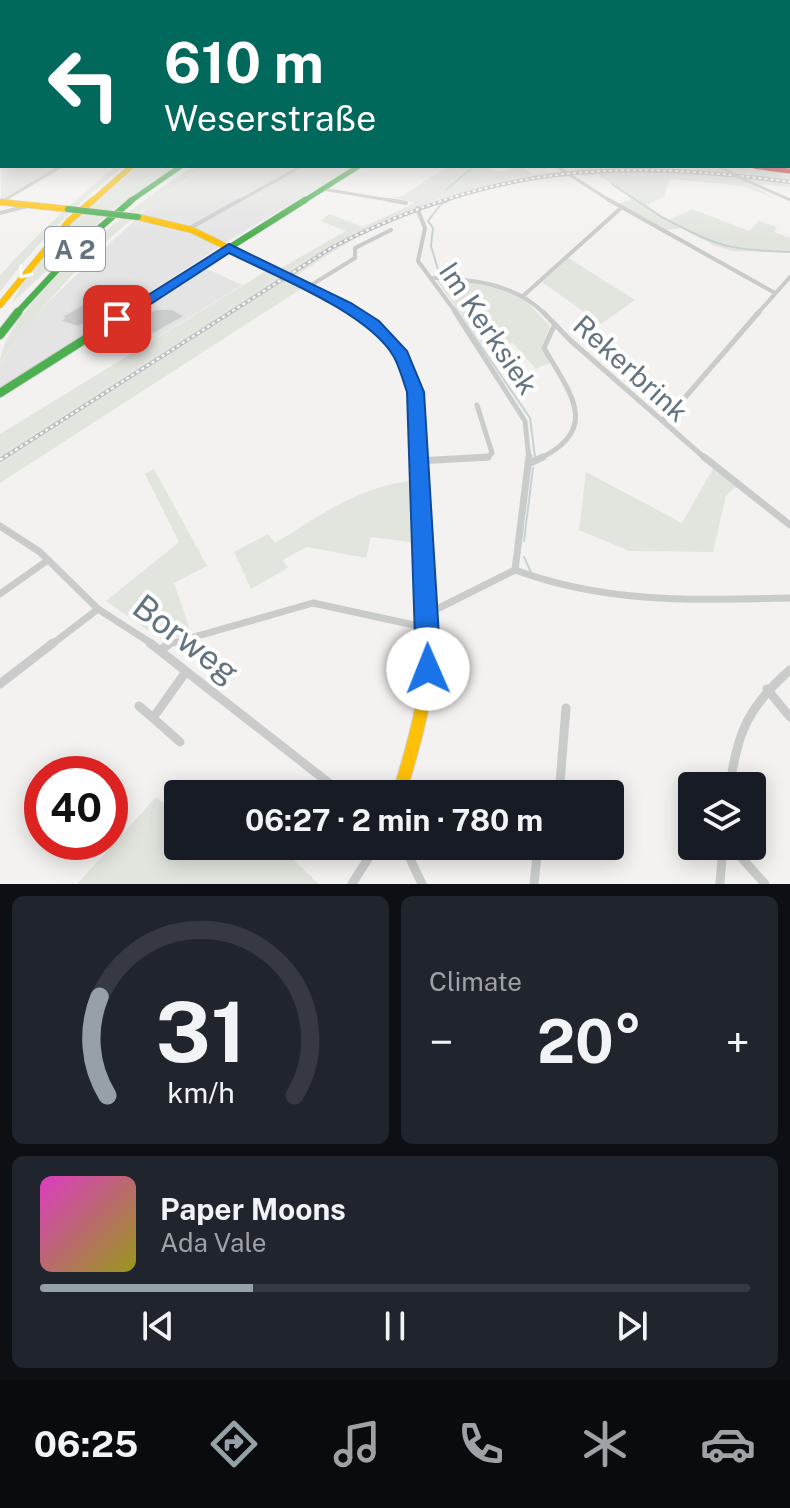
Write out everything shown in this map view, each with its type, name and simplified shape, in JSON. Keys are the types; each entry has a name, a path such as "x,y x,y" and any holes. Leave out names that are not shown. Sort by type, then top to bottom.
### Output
{"main road":[{"name":"A 2","path":"0,305 69,221 130,168"},
{"name":"A 2","path":"0,335 48,275 121,208 178,168"},
{"path":"121,208 187,168"},
{"path":"0,393 356,168"},
{"path":"1,202 163,220 190,228 374,324 401,355 415,392 428,669 420,725 403,780"}],"street":[{"path":"1,202 59,168"},
{"path":"190,228 298,168"},
{"path":"559,168 621,208 775,293"},
{"path":"722,168 790,200"},
{"path":"322,189 406,203"},
{"path":"0,213 28,206"},
{"name":"Im Kerksiek","path":"417,208 425,228 418,261 455,312 525,421 530,450 515,570"},
{"path":"523,296 621,208"},
{"path":"303,285 355,258 355,248 391,230"},
{"path":"662,420 669,416 790,277"},
{"name":"Rekerbrink","path":"431,278 480,280 523,296 628,387 703,458 790,525"},
{"path":"528,464 557,453 575,433 575,404 544,348 554,326"},
{"path":"418,461 487,458 492,453 477,405"},
{"name":"Borweg","path":"0,526 48,560 98,609 161,650 185,673 325,780"},
{"path":"0,594 48,560"},
{"path":"427,608 439,608 515,570 575,591 621,599 790,598"},
{"path":"161,650 167,644 313,603 414,625 427,624"},
{"path":"0,684 98,609"},
{"path":"732,772 735,744 750,710 767,689 790,670"},
{"path":"153,718 185,673"},
{"path":"767,689 790,717"},
{"path":"139,706 180,742"},
{"path":"560,780 566,708"},
{"path":"352,884 367,860"},
{"path":"411,860 422,884"},
{"path":"534,884 537,860"},
{"path":"720,884 722,860"},
{"path":"744,860 765,884"}],"shaded area":[{"path":"1,168 59,168 1,199"},
{"path":"114,168 122,168 58,225 0,292 0,275 56,218"},
{"path":"137,168 172,168 111,211 13,302 36,262 85,211"},
{"path":"192,168 206,168 149,206 94,253 43,307 0,364 6,341 49,284 112,226"},
{"path":"206,168 352,168 230,240 0,390 0,365 27,325 156,200"},
{"path":"445,168 489,168 501,172 524,168 533,174 468,186 415,203 392,197 401,197"},
{"path":"589,168 714,170 790,183 717,174 594,171 528,177 438,199 364,232 0,465 0,455 279,276 363,227 415,203 468,186 533,174"},
{"path":"693,168 790,168 790,181"},
{"path":"682,171 790,183 790,187 748,183 778,200 743,186 670,179 664,197 646,205 669,220 692,209 749,231 759,221 777,227 774,232 790,238 790,253 733,251 713,245 681,228 662,231 615,205 632,199 598,174 586,176 570,173"},
{"path":"329,214 363,227 285,272 279,269 346,231 321,221"},
{"path":"568,258 635,300 601,324 542,282"},
{"path":"203,267 242,285 133,352 101,332"},
{"path":"268,270 279,276 0,455 0,434"},
{"path":"455,278 480,281 523,298 550,326 542,346 550,363 536,369 513,343 485,349 437,281"},
{"path":"286,280 301,289 0,483 0,465"},
{"path":"715,465 743,488 734,488 726,496 713,552 629,551 579,530 586,472 682,523"},
{"path":"154,469 207,566 174,583 191,633 164,641 106,601 179,542 145,474"},
{"path":"415,480 417,543 371,537 366,558 307,547 283,560 288,568 251,589 234,552 268,534 275,543 358,495"},
{"path":"156,797 164,803 164,860 294,860 319,884 77,884 99,860 128,860 128,828"}],"building":[{"path":"108,290 125,299 78,327 60,321 64,318 61,317"},
{"path":"156,309 172,309 185,316 153,334 134,319"}],"waterway":[{"path":"447,189 472,168"},
{"path":"612,184 663,218"},
{"path":"439,273 431,246 433,228 428,221 441,204 456,197"},
{"path":"664,218 724,245 790,252"},
{"path":"454,307 530,418 535,457"},
{"path":"524,541 533,468"},
{"path":"524,557 531,572"}],"railway":[{"path":"0,460 331,248 445,200 554,175 610,171 667,171 790,182"}],"traffic: fast":[{"path":"0,335 83,242 130,202 178,168"},
{"path":"0,393 356,168"},
{"path":"68,209 138,217"}],"traffic: slow":[{"path":"0,305 69,221 130,168"},
{"path":"0,202 68,209"},
{"path":"138,217 192,230 274,270"},
{"path":"274,270 298,282"},
{"path":"298,282 374,324 401,355 415,392 428,669 420,725 403,780"}],"traffic: jam":[{"path":"768,168 790,171"}],"route":[{"path":"117,319 229,247 346,307 374,324 385,336 401,355 415,392 428,669"}]}
